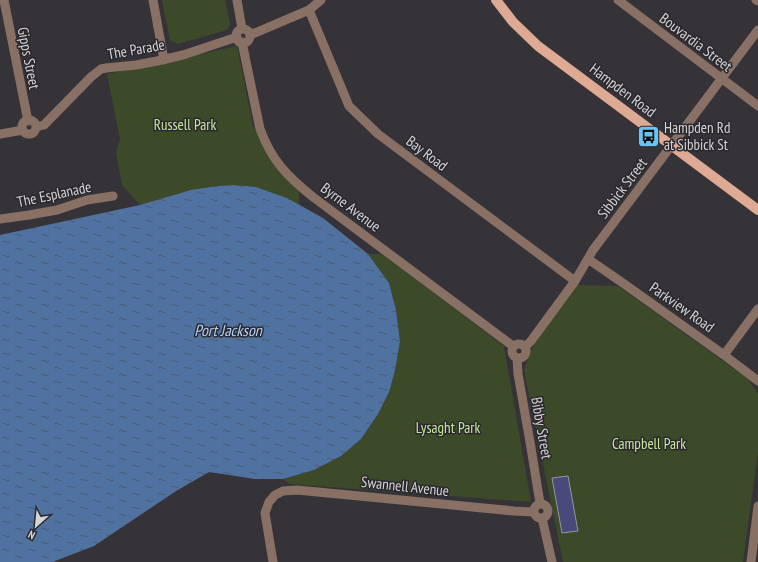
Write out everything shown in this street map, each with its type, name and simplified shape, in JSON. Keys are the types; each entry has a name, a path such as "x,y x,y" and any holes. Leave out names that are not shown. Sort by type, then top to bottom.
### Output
{"main road":[{"name":"Hampden Road","path":"496,0 521,31 538,46 758,210"}],"street":[{"name":"Gipps Street","path":"4,0 28,121"},
{"path":"153,0 164,60"},
{"path":"237,0 246,32"},
{"path":"240,40 237,35 238,31 246,32 308,10 321,0"},
{"name":"Bouvardia Street","path":"618,0 758,106"},
{"name":"Bay Road","path":"308,10 349,106 378,134 575,281"},
{"name":"Sibbick Street","path":"525,347 575,281 593,250 758,30"},
{"name":"The Parade","path":"36,127 44,125 91,77 101,70 164,60 240,40"},
{"name":"Byrne Avenue","path":"240,40 260,129 265,142 279,165 286,173 313,197 513,346"},
{"path":"0,134 23,130 26,133 34,133 36,127 34,122 30,120 24,123 23,130"},
{"name":"The Esplanade","path":"0,219 57,210 87,200 113,196"},
{"name":"Parkview Road","path":"588,259 724,355 758,381"},
{"path":"724,355 758,309"},
{"path":"519,343 525,347 526,352 524,356 519,358 514,357 511,350 513,346 519,343"},
{"name":"Bibby Street","path":"517,358 518,374 540,503"},
{"name":"Swannell Avenue","path":"273,562 265,513 269,502 275,495 283,491 297,490 533,512"},
{"path":"540,503 544,504 548,509 546,516 542,518 536,516 533,512 535,506 540,503"},
{"path":"751,562 756,537 758,506"},
{"path":"542,518 552,562"}],"green space":[{"path":"162,0 225,0 230,24 227,30 178,44 170,40"},
{"name":"Russell Park","path":"237,46 253,126 275,165 299,191 299,205 287,198 256,187 235,185 218,186 140,205 122,185 116,153 120,139 107,74"},
{"name":"Lysaght Park","path":"368,254 382,254 504,346 531,502 290,484 283,479 314,470 341,456 361,439 378,414 400,341 396,310 389,283"},
{"name":"Campbell Park","path":"576,285 618,286 748,379 758,394 758,452 743,562 563,562 524,370 531,350"}],"water":[{"name":"Port Jackson","path":"235,185 256,187 287,198 323,218 368,254 389,283 396,310 400,341 395,370 389,392 378,414 361,439 341,456 314,470 283,479 255,479 209,472 176,491 94,546 54,562 0,562 0,235 140,205 191,190"}],"building":[{"path":"568,476 578,531 562,533 552,478"}],"place":[{"name":"Hampden Rd at Sibbick St","path":"649,136"}]}
